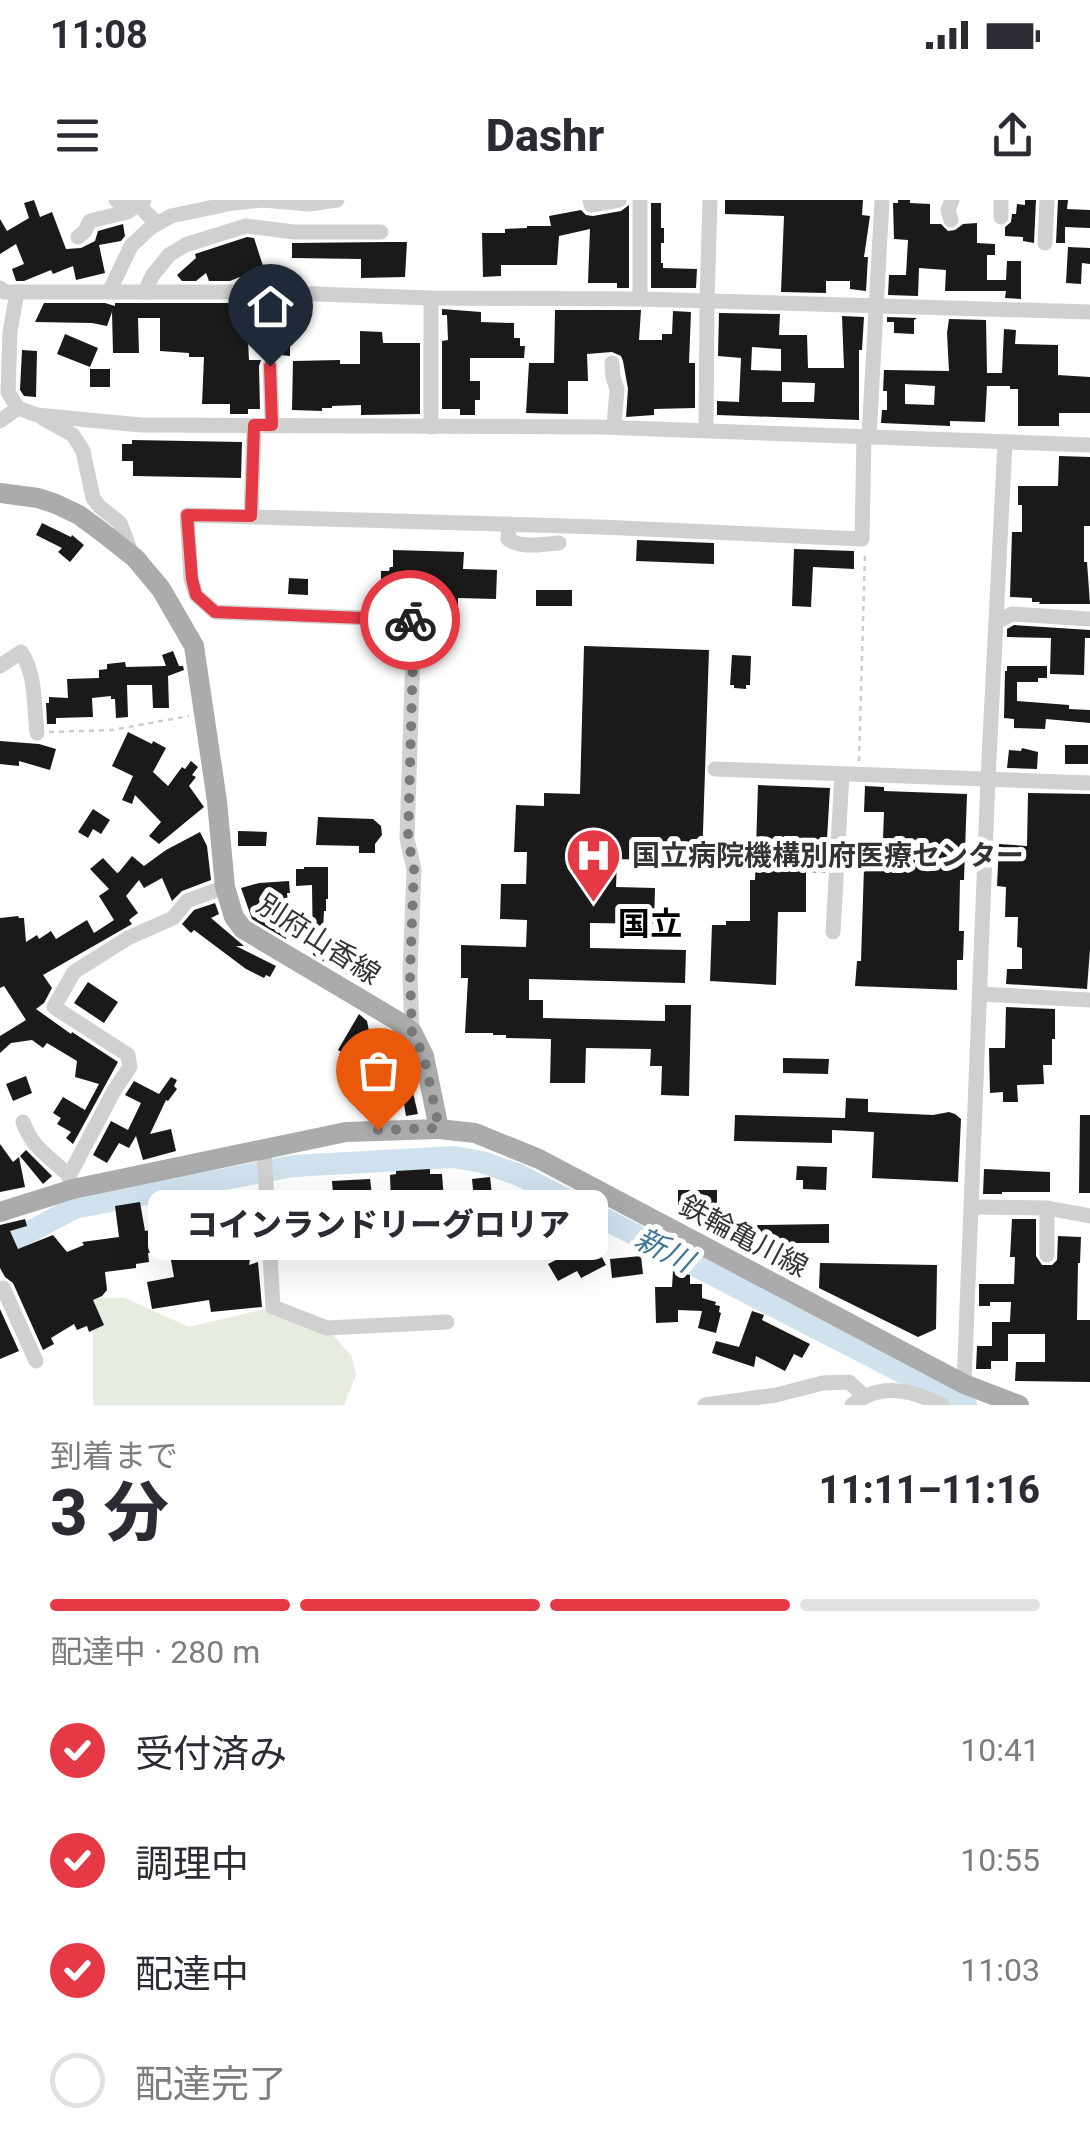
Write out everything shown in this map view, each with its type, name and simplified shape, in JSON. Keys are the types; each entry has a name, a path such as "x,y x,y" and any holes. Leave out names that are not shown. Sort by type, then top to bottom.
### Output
{"main road":[{"name":"別府山香線","path":"0,493 38,498 80,515 135,558 162,589 194,646 218,801 226,887 234,917 243,929 412,1032"},
{"path":"0,1212 71,1182 346,1132 439,1128 424,1056 412,1032"},
{"name":"鉄輪亀川線","path":"439,1128 475,1133 539,1159 964,1384 1019,1405"}],"street":[{"path":"116,200 122,205 140,203"},
{"path":"109,292 131,246 171,216 262,200 309,204 336,200"},
{"path":"590,200 590,205 619,200"},
{"path":"640,200 640,299"},
{"path":"706,430 710,200"},
{"path":"412,1032 414,869 408,839 414,620 215,612 196,595 187,515 862,539 882,200"},
{"path":"951,220 948,210 952,200"},
{"path":"1001,200 1001,218"},
{"path":"1044,243 1048,200"},
{"path":"140,203 157,223"},
{"path":"78,236 90,221 127,212 140,203"},
{"path":"145,292 168,254 246,226 294,232 380,232"},
{"path":"135,558 120,523 92,498 84,451 72,435 18,408 8,392 8,290 640,299 1090,312"},
{"path":"259,292 259,334"},
{"path":"430,298 432,427"},
{"path":"612,364 616,388 614,427"},
{"path":"270,366 272,425"},
{"path":"0,421 18,408"},
{"path":"37,415 140,426 614,427 1090,445"},
{"path":"251,516 254,425"},
{"path":"964,1384 1006,442"},
{"path":"509,524 508,539 513,543 559,542"},
{"path":"996,622 1012,614 1090,619"},
{"path":"0,666 21,652 27,660 37,733"},
{"path":"715,769 1090,783"},
{"path":"833,932 850,775"},
{"path":"23,1122 36,1148 54,1160 71,1182 130,1067 128,1055 54,1007 74,972 128,938 173,918 186,901 226,887"},
{"path":"980,994 1090,1000"},
{"path":"264,1149 272,1307 327,1328 447,1322"},
{"path":"972,1207 1047,1208 1090,1216"},
{"path":"1047,1208 1047,1255"},
{"path":"0,1290 3,1288 36,1360"},
{"path":"705,1405 849,1382 858,1401 882,1390 902,1390 942,1405"}],"path":[{"path":"850,775 865,544 862,539"},
{"path":"37,733 112,730 205,713"}],"shaded area":[{"path":"93,1298 125,1298 189,1327 273,1307 327,1328 352,1357 356,1375 344,1405 93,1405"}],"building":[{"path":"34,200 40,217 52,212 66,249 81,248 95,241 98,231 123,224 125,236 121,241 99,245 105,273 76,280 73,266 16,281 12,269 24,264 16,244 0,254 0,219 7,231 29,218 24,203"},
{"path":"725,200 863,200 862,215 870,216 864,257 868,257 866,291 850,289 850,281 826,281 826,293 781,292 784,216 725,214"},
{"path":"898,200 930,204 930,224 941,224 948,231 977,223 977,243 995,244 995,255 987,255 987,280 1006,280 1007,261 1021,261 1021,299 1005,298 1006,291 945,291 946,270 919,268 918,296 888,295 889,275 906,275 908,240 894,239 893,203"},
{"path":"1025,200 1036,200 1034,243 1023,241 1023,237 1005,236 1005,227 1012,214 1016,214 1017,204 1025,205"},
{"path":"1058,200 1068,200 1067,209 1090,210 1090,228 1065,227 1065,243 1056,243"},
{"path":"651,203 661,203 663,268 697,269 696,288 651,288"},
{"path":"629,205 629,288 617,288 617,283 588,283 590,229 559,236 557,265 501,265 501,276 483,277 482,233 551,226 549,216 581,210 593,216 621,211"},
{"path":"254,238 266,281 250,281 247,274 230,281 209,281 206,273 196,281 182,281 177,275 196,258 195,254"},
{"path":"407,242 405,277 361,278 361,259 292,258 292,243"},
{"path":"1068,247 1090,248 1090,264 1082,263 1081,284 1066,283"},
{"path":"44,303 246,303 249,360 261,360 260,409 230,414 230,404 202,404 204,357 160,351 160,318 138,318 139,353 113,353 112,312 107,326 35,322"},
{"path":"272,304 292,304 290,356 271,354"},
{"path":"442,309 481,312 481,322 514,323 514,338 520,338 520,346 525,346 524,358 470,358 470,381 480,381 475,415 460,415 460,409 442,409 442,341 448,340 447,315 442,315"},
{"path":"555,310 641,310 639,340 662,340 662,334 672,334 673,311 691,312 689,363 695,363 695,408 654,409 654,415 626,417 628,389 623,361 612,352 587,354 588,381 568,381 568,414 526,413 529,363 554,363"},
{"path":"719,313 780,314 779,335 807,335 808,368 844,368 842,316 864,317 859,350 859,420 717,415 717,401 739,402 741,358 718,356","holes":["752,347 781,349 781,371 751,370","782,382 815,383 814,402 782,402"]},
{"path":"887,317 917,318 914,334 894,333 894,322 887,322"},
{"path":"949,319 986,320 987,373 1002,373 1004,329 1016,330 1015,344 1058,345 1058,375 1090,377 1090,413 1059,413 1059,426 1018,426 1018,389 987,386 985,422 950,421 950,426 881,423 882,410 887,410 884,370 949,371","holes":["905,384 935,386 934,405 905,404"]},
{"path":"360,331 382,332 383,343 420,343 420,414 361,415 361,405 332,406 322,411 292,410 293,361 340,360 340,364 360,364"},
{"path":"65,334 98,348 90,367 57,354"},
{"path":"22,350 37,351 36,397 24,396 20,390"},
{"path":"90,369 110,369 110,387 90,387"},
{"path":"132,440 242,442 241,478 133,476 133,461 122,461 122,444 132,444"},
{"path":"1059,456 1090,457 1090,526 1084,526 1084,562 1090,604 1039,604 1032,602 1032,598 1010,597 1012,532 1022,532 1018,486 1058,486"},
{"path":"42,523 72,535 84,545 70,562 58,552 62,548 36,535"},
{"path":"637,540 714,543 714,564 636,561"},
{"path":"794,549 854,551 854,569 813,567 811,607 792,606"},
{"path":"393,550 464,552 463,569 497,570 496,599 458,598 458,606 444,606 444,601 389,600 389,581 381,581 381,571 393,567"},
{"path":"289,578 308,579 308,595 288,594"},
{"path":"536,590 572,590 572,606 536,606"},
{"path":"1014,625 1090,630 1090,638 1085,638 1084,675 1050,674 1051,638 1007,637 1007,629"},
{"path":"584,646 709,650 702,862 617,859 616,887 655,888 654,924 590,923 590,948 686,950 685,983 529,979 529,1000 543,1000 543,1018 665,1021 665,1005 691,1005 689,1096 661,1095 662,1066 650,1066 651,1049 586,1048 585,1083 550,1083 551,1039 465,1033 468,978 461,978 461,945 526,947 527,920 500,919 501,884 526,884 527,852 514,852 516,805 544,806 544,793 580,794"},
{"path":"173,651 184,670 168,676 169,708 153,708 152,685 127,685 128,717 116,718 115,699 111,696 92,698 93,717 56,718 56,724 47,724 46,703 49,697 68,698 67,679 99,678 99,670 107,669 107,664 166,666 162,655"},
{"path":"732,655 751,656 750,685 746,689 730,685"},
{"path":"1007,666 1047,666 1047,678 1017,682 1017,701 1090,710 1090,723 1046,719 1045,729 1014,728 1014,719 1004,718"},
{"path":"128,732 166,748 153,772 168,786 191,761 198,767 189,786 204,807 159,844 149,836 161,822 135,795 132,804 122,800 133,776 112,766"},
{"path":"0,741 56,749 50,770 19,761 19,766 0,764"},
{"path":"1065,745 1088,745 1088,764 1065,764"},
{"path":"1009,750 1038,752 1037,769 1007,768"},
{"path":"758,785 830,788 825,873 806,872 806,912 778,912 776,985 710,981 712,925 750,921"},
{"path":"865,786 884,787 884,791 967,794 964,880 960,880 963,960 957,960 957,990 855,986 857,961 861,961 864,867 896,868 897,839 883,838 884,812 864,812"},
{"path":"1028,793 1090,794 1087,989 1006,984 1007,969 1022,969 1022,948 1017,947 1018,917 1005,917 1006,887 997,886 999,844 1027,846"},
{"path":"93,809 110,820 101,834 93,829 88,838 78,832"},
{"path":"318,817 373,819 381,826 382,835 375,844 375,853 359,853 359,846 316,845"},
{"path":"238,831 267,832 266,846 238,846"},
{"path":"200,832 207,846 211,880 182,891 172,901 162,878 144,888 139,880 126,896 138,913 129,920 132,924 43,975 52,988 36,1009 118,1062 73,1144 66,1138 71,1132 57,1124 61,1118 53,1113 63,1097 85,1110 99,1084 75,1077 77,1061 47,1043 43,1048 32,1040 11,1043 0,1053 0,1036 26,1020 4,986 0,988 0,918 24,918 26,942 51,931 56,939 87,920 94,933 114,920 99,896 109,889 90,869 103,858 117,873 132,856 144,866"},
{"path":"328,867 323,930 326,954 360,955 359,974 346,974 341,971 341,962 327,963 313,955 312,885 296,886 296,869"},
{"path":"289,881 286,939 252,919 241,888"},
{"path":"215,903 219,914 211,918 244,946 236,946 276,966 270,977 246,969 182,924 194,910"},
{"path":"88,982 118,1002 104,1023 74,1003"},
{"path":"1006,1007 1055,1009 1052,1065 1043,1065 1044,1084 1017,1085 1018,1102 1003,1102 1003,1092 990,1093 989,1048 1005,1048"},
{"path":"359,1014 367,1021 371,1041 358,1054 348,1056 338,1050"},
{"path":"783,1058 829,1059 828,1074 783,1073"},
{"path":"405,1059 418,1114 406,1116 404,1104 369,1104 369,1096 364,1096 364,1083 381,1083 377,1069"},
{"path":"26,1076 32,1093 13,1101 6,1084"},
{"path":"171,1077 177,1080 177,1089 166,1100 150,1134 171,1129 176,1151 143,1160 136,1136 129,1148 119,1143 107,1163 93,1155 111,1121 128,1130 141,1103 125,1095 134,1081 159,1094"},
{"path":"846,1098 868,1099 868,1112 955,1114 961,1119 958,1182 872,1178 874,1132 832,1130 832,1143 734,1141 735,1115 845,1118"},
{"path":"1080,1115 1090,1115 1090,1193 1079,1193"},
{"path":"0,1144 13,1162 19,1157 25,1187 0,1192"},
{"path":"26,1150 52,1176 43,1184 20,1156"},
{"path":"797,1166 827,1167 826,1190 803,1189 803,1180 796,1180"},
{"path":"430,1169 430,1174 442,1174 444,1200 391,1203 390,1175 396,1171"},
{"path":"984,1169 1050,1172 1050,1192 983,1194"},
{"path":"490,1177 494,1212 556,1203 559,1223 519,1229 520,1235 461,1244 458,1223 476,1221 472,1179"},
{"path":"370,1179 373,1203 334,1207 332,1181"},
{"path":"678,1190 717,1190 717,1211 678,1211"},
{"path":"140,1202 145,1231 252,1211 255,1228 249,1265 258,1262 262,1307 211,1312 209,1300 152,1309 147,1282 174,1277 169,1249 148,1253 149,1262 136,1264 136,1268 105,1272 107,1290 93,1300 104,1325 89,1332 87,1326 77,1330 74,1324 51,1338 54,1344 43,1350 13,1283 0,1268 0,1225 25,1219 27,1226 10,1231 18,1249 53,1235 67,1252 84,1245 82,1242 119,1237 115,1206"},
{"path":"1012,1219 1036,1219 1036,1256 1042,1265 1052,1265 1057,1260 1058,1236 1081,1237 1077,1320 1090,1320 1090,1382 1015,1381 1016,1362 1045,1362 1045,1334 1008,1334 1008,1361 991,1361 991,1369 976,1369 977,1346 992,1346 992,1322 1010,1322 1011,1302 979,1306 979,1284 1014,1284 1015,1257 1010,1257"},
{"path":"829,1224 829,1243 756,1243 756,1225"},
{"path":"584,1240 589,1250 596,1246 606,1265 581,1278 577,1271 558,1281 548,1264 556,1260 553,1254"},
{"path":"641,1256 643,1274 612,1278 610,1259"},
{"path":"820,1263 937,1265 936,1329 918,1337 819,1288"},
{"path":"673,1271 690,1275 690,1284 702,1284 702,1298 720,1306 716,1333 698,1328 702,1311 678,1310 678,1322 656,1323 655,1287 672,1287"},
{"path":"0,1309 19,1351 0,1359"},
{"path":"752,1311 810,1344 802,1358 794,1354 785,1371 756,1356 754,1367 712,1353 716,1341 739,1347"}],"waterway":[{"name":"新川","path":"0,1248 74,1208 293,1166 454,1157 519,1175 966,1405"}],"way so far":[{"path":"378,1130 439,1128 424,1056 412,1032 414,869 408,839 414,620 410,620"}],"place":[{"name":"国立病院機構別府医療センター","path":"593,904"},
{"name":"コインランドリーグロリア","path":"378,1130"}],"district":[{"name":"国立","path":"650,924"}],"route":[{"path":"270,366 272,425 254,425 251,516 187,515 196,595 215,612 410,620"}]}
